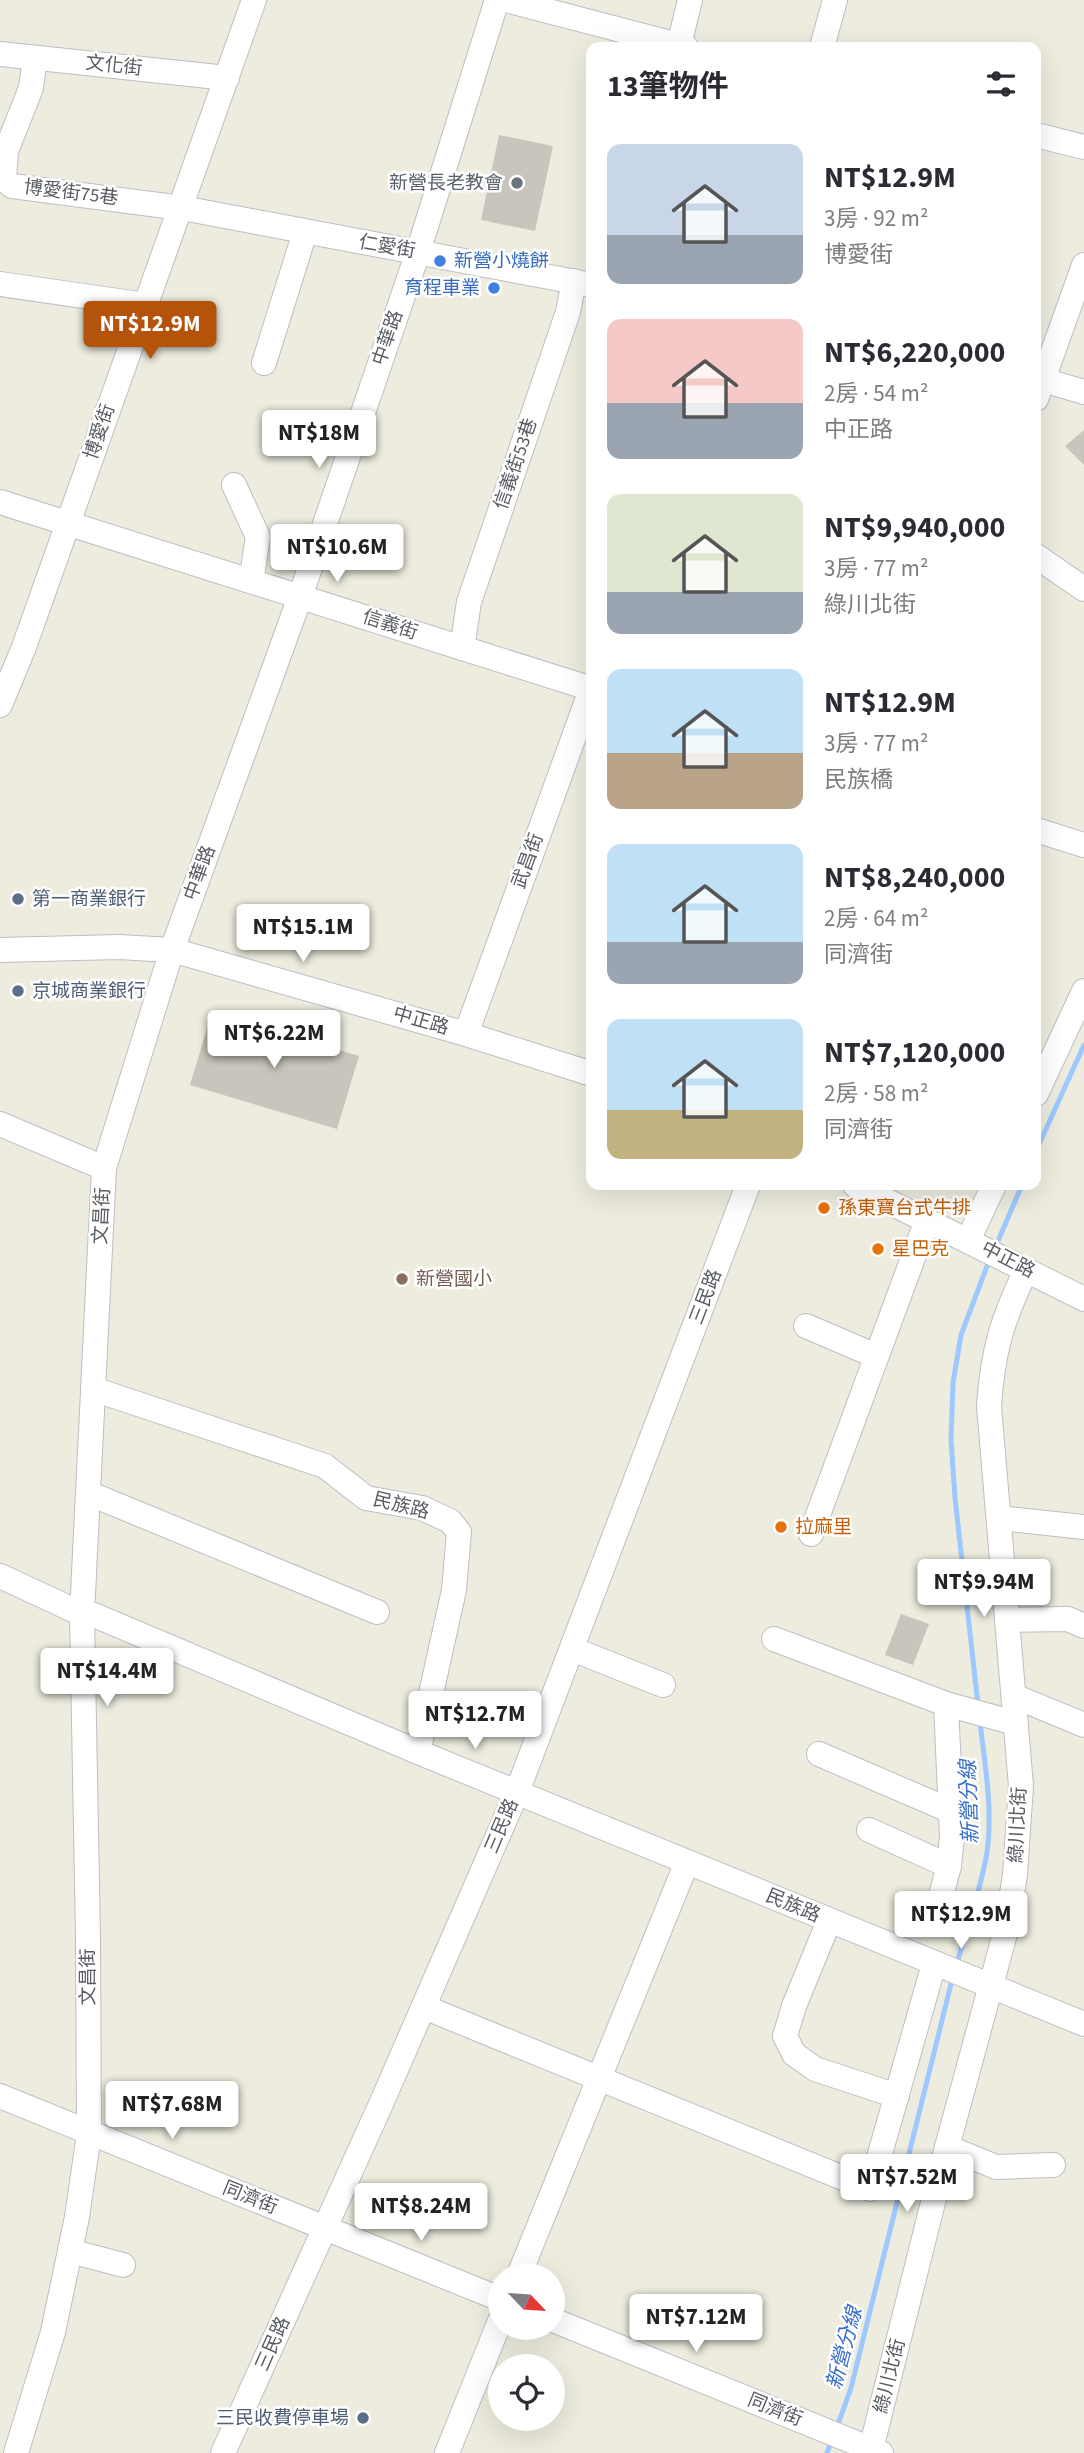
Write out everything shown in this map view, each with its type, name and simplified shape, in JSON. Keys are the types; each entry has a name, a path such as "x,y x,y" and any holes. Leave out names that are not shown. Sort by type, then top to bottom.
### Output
{"street":[{"name":"博愛街","path":"0,705 24,647 254,0"},
{"name":"中華路","path":"172,950 300,597 418,252 497,0"},
{"path":"506,0 667,42"},
{"path":"683,42 690,0"},
{"path":"823,42 835,0"},
{"name":"文化街","path":"0,54 227,78"},
{"name":"博愛街75巷","path":"35,58 31,88 3,151 4,179 12,186 182,208"},
{"path":"1041,136 1084,147"},
{"name":"仁愛街","path":"182,208 583,283"},
{"path":"264,363 305,232"},
{"path":"1041,378 1084,265"},
{"name":"信義街53巷","path":"462,648 469,602 568,312 583,283"},
{"path":"0,284 146,305"},
{"path":"1041,386 1084,392"},
{"path":"234,485 258,537 251,581"},
{"name":"信義街","path":"0,502 586,686"},
{"path":"1041,559 1084,589"},
{"name":"武昌街","path":"466,1034 586,702"},
{"path":"1041,832 1084,845"},
{"name":"中正路","path":"0,950 119,947 172,950 466,1034 586,1072"},
{"name":"文昌街","path":"16,2453 53,2332 77,2217 89,2134 82,1614 104,1168 172,950"},
{"path":"1041,1083 1084,991"},
{"path":"0,1124 104,1168"},
{"name":"三民路","path":"223,2453 325,2230 517,1792 746,1190"},
{"name":"中正路","path":"866,1190 1084,1299"},
{"path":"974,1243 992,1190"},
{"path":"811,1534 927,1220"},
{"name":"綠川北街","path":"868,2449 947,2147 981,1984 1006,1930 1015,1875 1020,1786 1006,1721 1014,1696 989,1406 992,1367 998,1338 1021,1267"},
{"path":"806,1326 876,1356"},
{"name":"民族路","path":"93,1389 325,1466 366,1497 422,1508 450,1521 460,1532 454,1590 418,1752"},
{"path":"88,1493 377,1612"},
{"path":"999,1518 1084,1527"},
{"name":"民族路","path":"0,1576 82,1614 94,1615 981,1984"},
{"path":"1007,1619 1068,1619 1084,1626"},
{"path":"774,1639 955,1707 1006,1721"},
{"path":"572,1649 663,1685"},
{"path":"1014,1696 1084,1725"},
{"path":"939,1903 949,1866 952,1837 955,1707"},
{"path":"819,1754 951,1811"},
{"path":"869,1830 949,1866"},
{"path":"524,2263 687,1862"},
{"path":"828,1920 785,2036 794,2054 815,2069 897,2096"},
{"path":"424,2007 870,2189 934,1964"},
{"path":"981,1984 1084,2024"},
{"name":"同濟街","path":"0,2096 488,2294"},
{"path":"947,2147 996,2167 1053,2165"},
{"path":"70,2251 123,2265"},
{"name":"同濟街","path":"565,2325 868,2449"},
{"path":"447,2453 492,2340"}],"building":[{"name":"新營長老教會","path":"499,135 553,146 535,231 481,220"},
{"path":"1084,430 1084,465 1065,446"},
{"path":"212,1012 359,1056 337,1129 190,1085"},
{"path":"901,1614 929,1624 913,1665 885,1655"}],"waterway":[{"name":"新營分線","path":"1041,1140 1084,1045"},
{"name":"新營分線","path":"995,1248 1020,1190"},
{"name":"新營分線","path":"978,1705 951,1440 953,1383 961,1335 989,1261"},
{"name":"新營分線","path":"957,1963 981,1880 989,1836 988,1787 980,1722"},
{"name":"新營分線","path":"837,2427 851,2388 953,1976"},
{"name":"新營分線","path":"827,2453 832,2440"}],"place":[{"name":"新營長老教會","path":"517,183"},
{"name":"新營小燒餅","path":"440,261"},
{"name":"育程車業","path":"494,288"},
{"name":"第一商業銀行","path":"18,899"},
{"name":"京城商業銀行","path":"18,991"},
{"name":"孫東寶台式牛排","path":"824,1208"},
{"name":"星巴克","path":"878,1249"},
{"name":"新營國小","path":"402,1279"},
{"name":"拉麻里","path":"781,1527"},
{"name":"三民收費停車場","path":"363,2418"}]}
